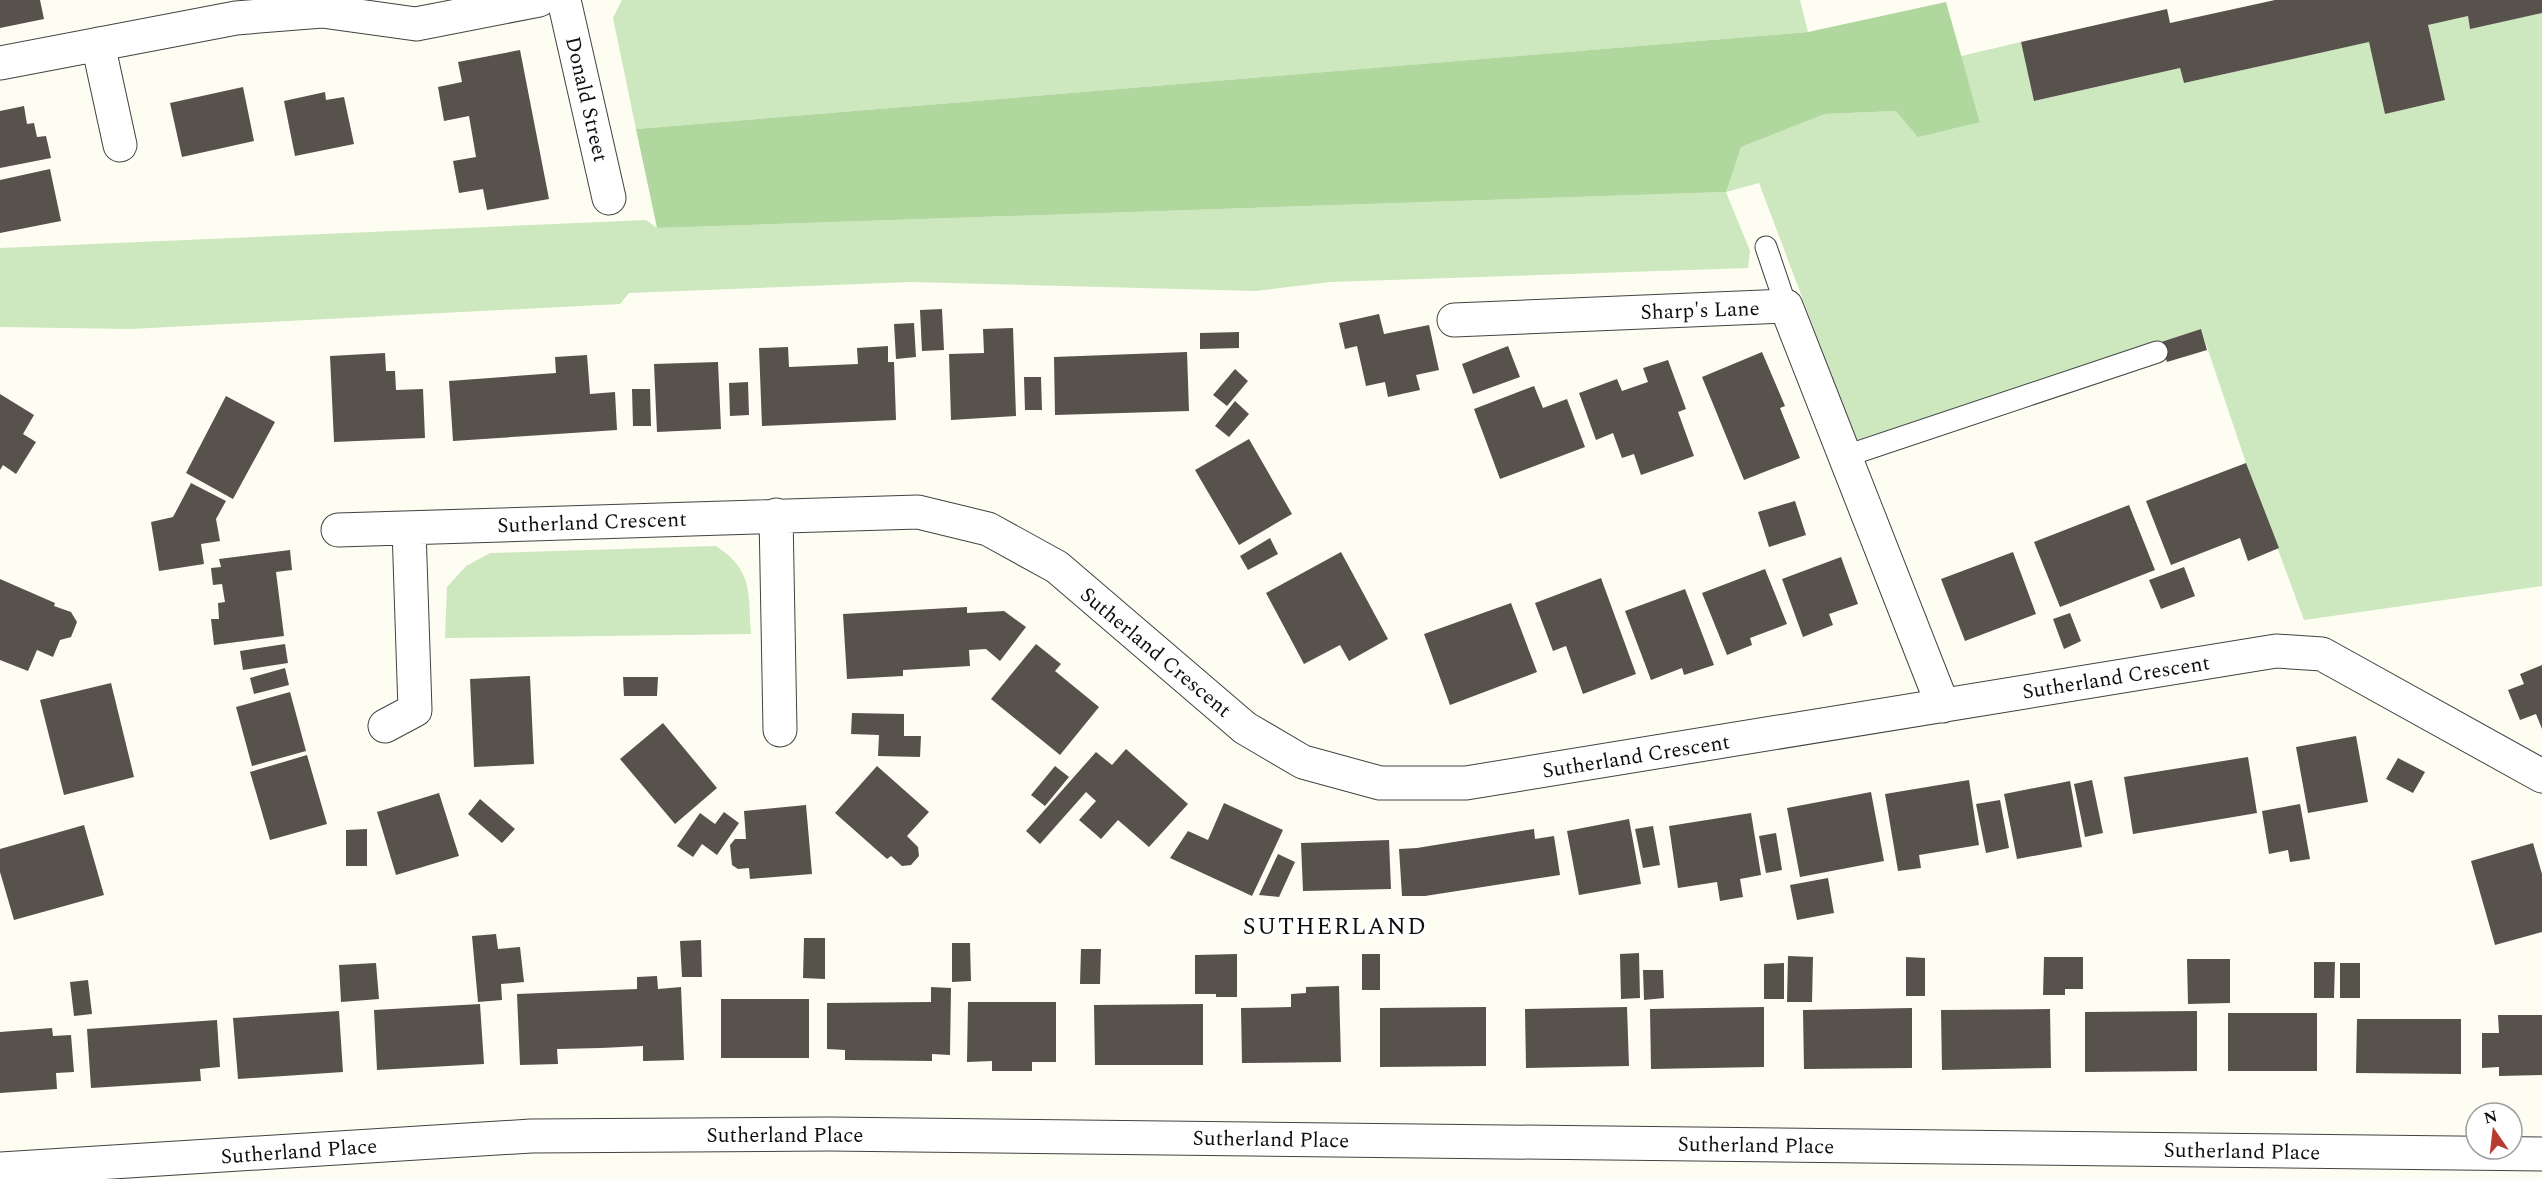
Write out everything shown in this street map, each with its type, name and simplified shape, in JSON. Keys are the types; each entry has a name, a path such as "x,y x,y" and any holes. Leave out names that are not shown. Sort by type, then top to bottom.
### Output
{"street":[{"path":"0,63 236,18 322,11 416,24 539,0"},
{"name":"Donald Street","path":"564,0 609,198"},
{"path":"98,44 120,145"},
{"name":"Sharp's Lane","path":"1454,320 1786,306 1943,706"},
{"name":"Sutherland Crescent","path":"338,530 918,512 988,528 1057,567 1245,728 1303,762 1380,783 1467,783 2276,651 2322,654 2542,776"},
{"path":"776,515 780,730"},
{"path":"385,726 415,710 409,529"},
{"name":"Sutherland Place","path":"0,1169 531,1136 829,1134 2542,1154"}],"lane":[{"path":"1766,247 1786,306"},
{"path":"1846,456 2157,352"}],"green space":[{"path":"622,0 1800,0 1808,32 636,129 613,18"},
{"path":"1946,2 1980,122 1918,137 1896,111 1825,114 1741,147 1726,192 657,228 636,129 1808,32"},
{"path":"2542,13 2542,586 2304,620 2246,463 2201,329 1856,440 1759,183 1726,192 1750,251 1748,268 1330,282 1256,291 911,282 629,293 620,304 131,329 0,327 0,248 646,220 657,228 1725,192 1741,147 1825,114 1896,111 1980,121 1961,56 2021,42 2035,101 2180,68 2184,83 2369,42 2385,114 2445,100 2428,25 2468,16 2470,28"},
{"path":"716,546 737,565 747,584 751,634 445,638 447,587 466,566 490,553"}],"building":[{"path":"0,0 40,0 44,19 0,28"},
{"path":"2275,0 2542,0 2542,13 2470,29 2468,16 2428,25 2445,100 2385,114 2369,42 2184,83 2180,68 2034,101 2021,42 2167,9 2170,23"},
{"path":"520,50 549,199 487,210 483,189 459,193 453,161 476,157 469,116 444,121 438,87 462,82 458,62"},
{"path":"243,87 254,141 182,157 170,103"},
{"path":"325,92 326,100 344,97 354,144 295,156 284,101"},
{"path":"24,106 27,124 34,123 37,137 46,136 51,158 0,168 0,111"},
{"path":"50,169 61,221 0,233 0,180"},
{"path":"942,309 944,350 922,351 920,310"},
{"path":"1379,314 1384,334 1429,325 1439,370 1416,375 1420,390 1388,397 1385,382 1366,386 1357,346 1345,349 1339,323"},
{"path":"914,323 916,357 896,359 894,324"},
{"path":"1013,328 1016,416 951,420 949,354 984,353 983,329"},
{"path":"2201,329 2207,350 2167,362 2161,342"},
{"path":"1239,332 1239,348 1200,349 1200,333"},
{"path":"888,346 888,362 894,362 896,420 762,426 759,348 788,347 789,367 858,364 857,348"},
{"path":"1508,346 1520,377 1473,394 1462,364"},
{"path":"1187,352 1189,411 1055,415 1054,357"},
{"path":"1762,352 1785,406 1780,408 1800,458 1744,480 1702,377"},
{"path":"385,353 386,371 395,371 396,390 423,389 425,438 334,442 330,356"},
{"path":"587,355 590,394 615,392 617,430 453,441 449,381 556,373 555,357"},
{"path":"1668,360 1686,409 1678,412 1694,456 1641,475 1634,454 1622,458 1613,433 1596,440 1579,393 1617,379 1622,391 1648,382 1643,368"},
{"path":"718,362 721,429 657,432 654,364"},
{"path":"1235,369 1248,381 1227,406 1213,395"},
{"path":"1024,377 1041,377 1042,410 1025,410"},
{"path":"748,382 749,415 730,416 729,383"},
{"path":"1534,386 1543,408 1567,399 1585,447 1500,479 1474,409"},
{"path":"632,389 650,389 651,426 633,426"},
{"path":"0,394 34,415 23,434 36,442 16,474 3,465 0,470"},
{"path":"226,396 275,422 233,499 186,473"},
{"path":"1235,401 1249,414 1229,437 1215,426"},
{"path":"1249,439 1292,514 1239,545 1195,470"},
{"path":"2246,463 2279,548 2248,561 2240,538 2171,565 2146,501"},
{"path":"191,483 226,501 216,519 220,541 201,544 204,564 159,571 151,522 173,517"},
{"path":"1795,501 1806,535 1769,547 1758,512"},
{"path":"2129,505 2155,570 2060,607 2034,542"},
{"path":"1270,538 1278,554 1248,570 1240,556"},
{"path":"290,550 292,570 276,572 284,636 214,645 211,619 219,619 218,603 225,602 222,584 213,585 211,568 221,567 219,559"},
{"path":"1341,552 1388,639 1349,661 1340,645 1304,664 1266,593"},
{"path":"2013,552 2036,614 1965,641 1941,579"},
{"path":"1841,557 1858,604 1829,614 1833,625 1803,637 1782,579"},
{"path":"2184,567 2195,596 2161,609 2149,580"},
{"path":"1765,569 1787,624 1750,638 1752,645 1727,655 1702,593"},
{"path":"1601,578 1636,674 1583,694 1566,646 1553,651 1535,603"},
{"path":"0,579 55,603 54,606 71,612 77,622 71,637 60,640 53,657 37,650 28,671 0,660"},
{"path":"1685,589 1714,665 1684,675 1682,668 1651,680 1625,611"},
{"path":"1511,603 1537,672 1450,705 1424,634"},
{"path":"967,607 967,613 1004,611 1026,627 1000,661 986,649 969,650 970,666 903,670 903,676 847,679 843,614"},
{"path":"2070,613 2081,641 2064,649 2053,619"},
{"path":"285,644 288,663 243,670 240,651"},
{"path":"1036,644 1061,664 1055,671 1099,707 1060,755 991,699"},
{"path":"2542,665 2542,729 2536,714 2520,720 2508,690 2524,684 2520,674"},
{"path":"285,668 289,685 254,694 250,678"},
{"path":"530,676 534,764 474,767 470,679"},
{"path":"623,677 658,677 657,696 624,696"},
{"path":"111,683 134,777 64,795 40,700"},
{"path":"290,692 306,751 252,766 236,707"},
{"path":"852,713 904,714 904,736 921,736 920,757 878,756 879,735 851,734"},
{"path":"663,723 717,788 675,824 620,759"},
{"path":"2356,736 2368,802 2308,813 2296,747"},
{"path":"1126,749 1188,804 1149,847 1118,820 1101,839 1079,820 1096,801 1086,792 1040,844 1026,831 1096,752 1112,765"},
{"path":"307,755 327,824 270,840 250,772"},
{"path":"2248,757 2257,813 2133,834 2124,777"},
{"path":"2398,758 2425,772 2413,793 2386,779"},
{"path":"877,766 929,812 907,836 918,847 919,856 911,865 902,866 891,856 887,859 835,813"},
{"path":"1055,766 1069,777 1045,806 1031,795"},
{"path":"1969,780 1979,845 1919,855 1921,868 1898,871 1885,794"},
{"path":"2092,780 2103,833 2085,837 2074,784"},
{"path":"2070,781 2082,847 2017,859 2004,794"},
{"path":"1871,792 1884,861 1800,877 1787,808"},
{"path":"439,793 459,856 396,875 377,812"},
{"path":"480,799 515,829 502,843 468,814"},
{"path":"2000,800 2009,848 1986,853 1976,804"},
{"path":"1224,803 1283,830 1252,896 1170,858 1188,831 1208,840"},
{"path":"2300,804 2310,859 2290,862 2288,850 2269,854 2262,811"},
{"path":"806,805 812,874 750,879 749,868 738,869 732,865 730,845 735,839 746,839 744,811"},
{"path":"724,812 739,823 717,855 702,844 693,857 677,846 700,813 715,824"},
{"path":"1751,813 1761,875 1740,879 1743,897 1720,901 1717,882 1678,888 1669,826"},
{"path":"1629,819 1641,884 1579,895 1567,831"},
{"path":"84,825 104,895 14,920 0,872 0,849"},
{"path":"1653,826 1660,865 1643,868 1635,829"},
{"path":"367,829 367,866 346,866 346,830"},
{"path":"1534,829 1535,839 1554,836 1560,875 1425,896 1402,896 1399,849"},
{"path":"1776,833 1782,870 1766,873 1759,836"},
{"path":"1389,840 1391,889 1303,891 1301,843"},
{"path":"2533,843 2542,874 2542,932 2495,945 2471,861"},
{"path":"1278,854 1295,862 1279,897 1259,895"},
{"path":"1828,878 1834,913 1797,920 1790,885"},
{"path":"496,934 498,949 520,947 524,982 501,984 502,1000 478,1002 472,936"},
{"path":"804,938 825,938 825,979 803,978"},
{"path":"701,940 702,977 682,977 680,941"},
{"path":"952,943 970,943 971,981 952,982"},
{"path":"1081,949 1101,949 1100,984 1080,984"},
{"path":"1639,953 1640,998 1621,999 1620,954"},
{"path":"1237,954 1237,997 1195,994 1195,955"},
{"path":"1362,954 1380,954 1380,990 1362,990"},
{"path":"1788,956 1813,957 1812,1002 1787,1002"},
{"path":"1906,957 1925,958 1925,996 1906,996"},
{"path":"2044,957 2083,957 2083,989 2065,989 2065,995 2043,995"},
{"path":"2187,959 2230,959 2230,1003 2188,1004"},
{"path":"2314,962 2335,962 2334,998 2314,998"},
{"path":"376,963 379,999 341,1002 339,965"},
{"path":"1784,963 1784,999 1764,999 1764,964"},
{"path":"2340,963 2360,963 2360,998 2340,998"},
{"path":"1643,970 1663,970 1664,998 1644,1000"},
{"path":"657,976 658,989 681,987 684,1060 643,1061 643,1046 557,1049 558,1064 520,1065 517,994 637,989 637,977"},
{"path":"88,980 92,1014 74,1016 70,982"},
{"path":"1339,986 1341,1062 1242,1063 1241,1008 1291,1007 1291,994 1306,993 1306,987"},
{"path":"931,987 951,988 950,1055 932,1054 932,1061 845,1060 845,1050 827,1049 827,1003 931,1002"},
{"path":"721,999 809,999 809,1058 721,1058"},
{"path":"968,1002 1056,1002 1056,1062 1032,1062 1032,1071 992,1071 992,1061 967,1062"},
{"path":"480,1004 484,1064 377,1070 374,1010"},
{"path":"1203,1004 1203,1065 1095,1065 1094,1005"},
{"path":"1486,1007 1486,1066 1380,1067 1380,1008"},
{"path":"1627,1007 1629,1066 1526,1068 1525,1009"},
{"path":"1764,1007 1764,1067 1651,1069 1650,1009"},
{"path":"1912,1008 1912,1068 1804,1069 1803,1010"},
{"path":"2050,1009 2051,1068 1942,1070 1941,1010"},
{"path":"339,1011 343,1072 238,1079 233,1018"},
{"path":"2197,1011 2197,1071 2085,1072 2085,1012"},
{"path":"2228,1013 2317,1013 2317,1071 2228,1071"},
{"path":"2498,1015 2542,1015 2542,1075 2499,1076 2499,1067 2482,1068 2482,1033 2499,1033"},
{"path":"2357,1019 2461,1019 2461,1074 2356,1073"},
{"path":"217,1020 220,1067 200,1069 201,1081 91,1088 87,1029"},
{"path":"52,1028 53,1036 71,1035 74,1072 56,1073 57,1089 0,1093 0,1032"}],"district":[{"name":"SUTHERLAND","path":"1335,926"}]}
